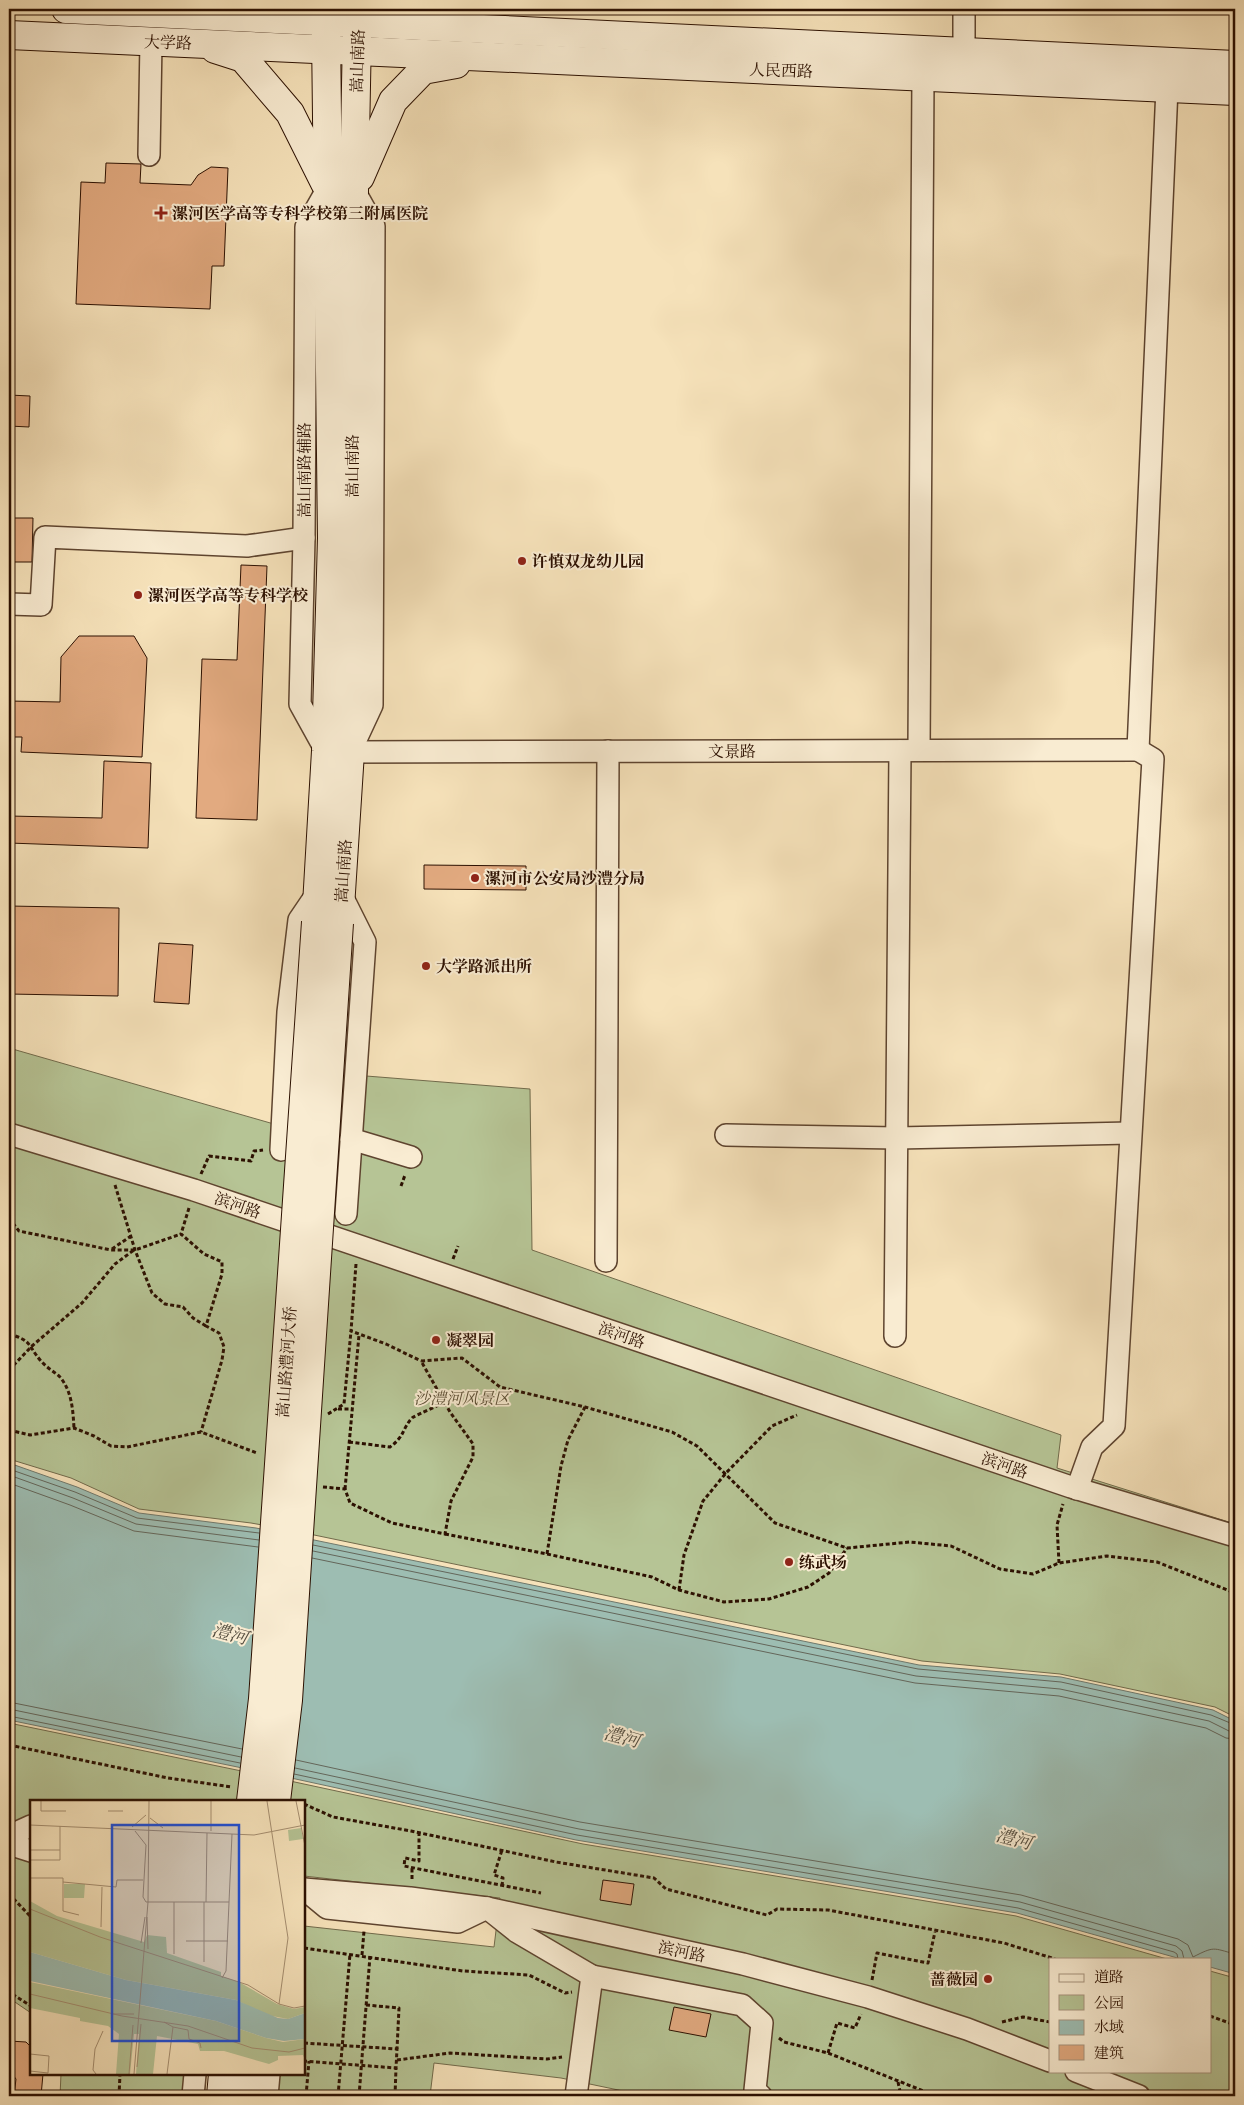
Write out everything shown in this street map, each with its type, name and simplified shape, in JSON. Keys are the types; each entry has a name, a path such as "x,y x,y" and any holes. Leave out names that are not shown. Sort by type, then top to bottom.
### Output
{"main road":[{"name":"大学路","path":"66,9 327,15"},
{"path":"452,9 495,28"},
{"name":"人民西路","path":"327,15 358,15 495,28 964,51 1168,75 1235,91"},
{"name":"嵩山南路","path":"327,15 326,50 341,189"},
{"name":"嵩山南路","path":"328,922 338,752 341,189 358,15"},
{"name":"大学路","path":"9,35 151,42 194,42 326,50"},
{"path":"194,42 243,58 290,113 341,189 393,101 423,70 488,57"},
{"name":"人民西路","path":"326,50 923,76 1168,75 1235,65"},
{"name":"嵩山路澧河大桥","path":"245,1795 263,1699 328,922"},
{"name":"嵩山路澧河大桥","path":"276,1800 288,1690 328,922"},
{"path":"221,2096 223,2075"},
{"path":"245,2096 247,2075"}],"street":[{"path":"964,9 964,51"},
{"path":"149,155 151,42"},
{"path":"1074,1488 1092,1447 1114,1426 1153,759 1138,750 1168,75"},
{"path":"895,1336 897,1138 909,750 923,76"},
{"name":"嵩山南路辅路","path":"338,752 300,704 304,538 306,227 341,189"},
{"path":"9,604 41,605 45,537 247,546 304,538"},
{"name":"文景路","path":"338,752 1138,750"},
{"path":"606,1261 608,751"},
{"path":"281,1150 288,1012 299,920 330,893 366,942 346,1214"},
{"path":"726,1135 897,1138 1130,1133"},
{"name":"滨河路","path":"9,1134 109,1166 194,1190 1074,1488 1235,1536"},
{"path":"351,1139 411,1157"},
{"path":"9,1836 30,1826"},
{"path":"9,1844 30,1851"},
{"name":"滨河路","path":"305,1889 410,1898 487,1908 743,1964 868,1997 967,2029 1049,2061"},
{"path":"305,1890 326,1908 366,1913 458,1922 487,1908 517,1932 591,1983 742,2006 762,2023 755,2090 761,2096"},
{"path":"576,2096 591,1983"},
{"path":"1079,2072 1140,2096"},
{"path":"193,2096 195,2075"},
{"path":"267,2096 269,2075"}],"path":[{"path":"181,1234 194,1190 209,1156 251,1161 254,1151 281,1150"},
{"path":"109,1166 135,1250 152,1293 165,1304 183,1307 193,1318 219,1333 224,1348 222,1360 201,1432"},
{"path":"9,1218 19,1230 111,1250 135,1250"},
{"path":"9,1370 32,1346 82,1303 115,1264 135,1250 181,1234"},
{"path":"181,1234 204,1254 222,1262 222,1274 206,1326"},
{"path":"111,1250 131,1236"},
{"path":"325,1416 344,1404 358,1246"},
{"path":"351,1331 386,1344 421,1361 462,1358 500,1387 585,1406 672,1432 697,1446 775,1524 847,1548 910,1542 951,1546 1000,1569 1033,1574 1059,1562 1107,1556 1157,1562 1235,1593"},
{"path":"9,1334 22,1338 32,1346 41,1361 60,1378 68,1392 74,1428"},
{"path":"360,1335 345,1489 350,1503 392,1524 546,1554 652,1578 679,1590 724,1602 769,1599 808,1587 829,1573 847,1548"},
{"path":"421,1361 444,1402 473,1444 473,1457 451,1501 445,1534"},
{"path":"350,1442 390,1446 400,1439 413,1417 430,1411 444,1402"},
{"path":"679,1590 684,1555 703,1501 726,1473 772,1426 824,1403"},
{"path":"546,1554 561,1466 568,1440 585,1406"},
{"path":"336,1409 352,1409"},
{"path":"9,1430 30,1435 74,1428 94,1436 110,1446 127,1447 201,1432 263,1454"},
{"path":"320,1486 345,1489"},
{"path":"1059,1562 1057,1525 1066,1493 1074,1488"},
{"path":"9,1745 245,1795"},
{"path":"305,1804 333,1817 419,1832 556,1862 654,1878 666,1889 767,1915 777,1908 828,1910 935,1932 1004,1943 1052,1958"},
{"path":"419,1832 419,1860 405,1858 404,1866 540,1893"},
{"path":"502,1850 494,1875 503,1878 502,1886"},
{"path":"9,1894 30,1916"},
{"path":"362,1955 366,1913"},
{"path":"828,2053 837,2023 855,2028 868,1997 877,1953 928,1963 935,1932"},
{"path":"305,1948 370,1956 463,1971 529,1975 566,1993 591,1983"},
{"path":"338,2096 350,1954"},
{"path":"359,2096 370,1956"},
{"path":"9,1988 12,1994 30,2005"},
{"path":"366,2005 399,2008 395,2096"},
{"path":"967,2029 1023,2017 1049,2022"},
{"path":"1212,2017 1235,2024"},
{"path":"762,2023 784,2042 828,2053 936,2096"},
{"path":"305,2043 397,2049"},
{"path":"397,2060 450,2053 547,2060 582,2053"},
{"path":"306,2096 308,2061 396,2068"},
{"path":"119,2096 120,2075"},
{"path":"898,2081 901,2096"}],"green space":[{"name":"沙澧河风景区","path":"9,1048 340,1143 341,1074 530,1089 532,1250 1061,1435 1057,1468 1235,1524 1235,1717 1215,1707 1060,1674 922,1661 290,1530 251,1523 139,1509 71,1478 9,1459"},
{"path":"9,1723 583,1844 1016,1916 1163,1958 1049,1958 1049,2072 1212,2072 1212,1972 1235,1978 1235,2096 647,2096 561,2078 434,2063 430,2096 262,2096 264,2075 305,2075 305,1926 494,1947 500,1898 305,1876 305,1800 30,1800 30,2012 9,1998"},
{"path":"61,2075 206,2075 204,2096 60,2096"}],"water":[{"name":"澧河","path":"9,1463 77,1487 139,1513 256,1528 919,1665 1061,1677 1213,1710 1235,1721 1235,1974 1212,1968 1212,1958 1177,1958 1017,1913 576,1840 291,1778 9,1720"}],"building":[{"path":"106,163 141,164 140,183 191,185 198,175 211,167 228,168 224,266 212,266 210,309 76,304 81,182 105,183"},
{"path":"9,395 30,396 29,427 9,426"},
{"path":"9,518 33,518 32,562 9,562"},
{"path":"241,565 267,566 257,820 196,818 202,659 237,660"},
{"path":"79,636 134,636 147,658 142,757 21,752 22,737 9,737 9,701 60,702 61,657"},
{"path":"104,761 151,763 148,848 9,843 9,816 102,818"},
{"name":"漯河市公安局沙澧分局","path":"424,865 526,866 526,890 424,889"},
{"path":"9,906 119,908 118,996 9,994"},
{"path":"159,943 193,945 189,1004 154,1002"},
{"path":"603,1880 634,1884 631,1905 600,1900"},
{"path":"674,2007 711,2014 706,2037 669,2030"},
{"path":"9,2041 26,2042 30,2046 30,2075 43,2075 41,2096 14,2096 16,2079 9,2070"}],"place":[{"name":"漯河医学高等专科学校第三附属医院","path":"161,213"},
{"name":"许慎双龙幼儿园","path":"522,561"},
{"name":"漯河医学高等专科学校","path":"138,595"},
{"name":"漯河市公安局沙澧分局","path":"475,878"},
{"name":"大学路派出所","path":"426,966"},
{"name":"凝翠园","path":"436,1340"},
{"name":"练武场","path":"789,1562"},
{"name":"蔷薇园","path":"988,1979"}]}
